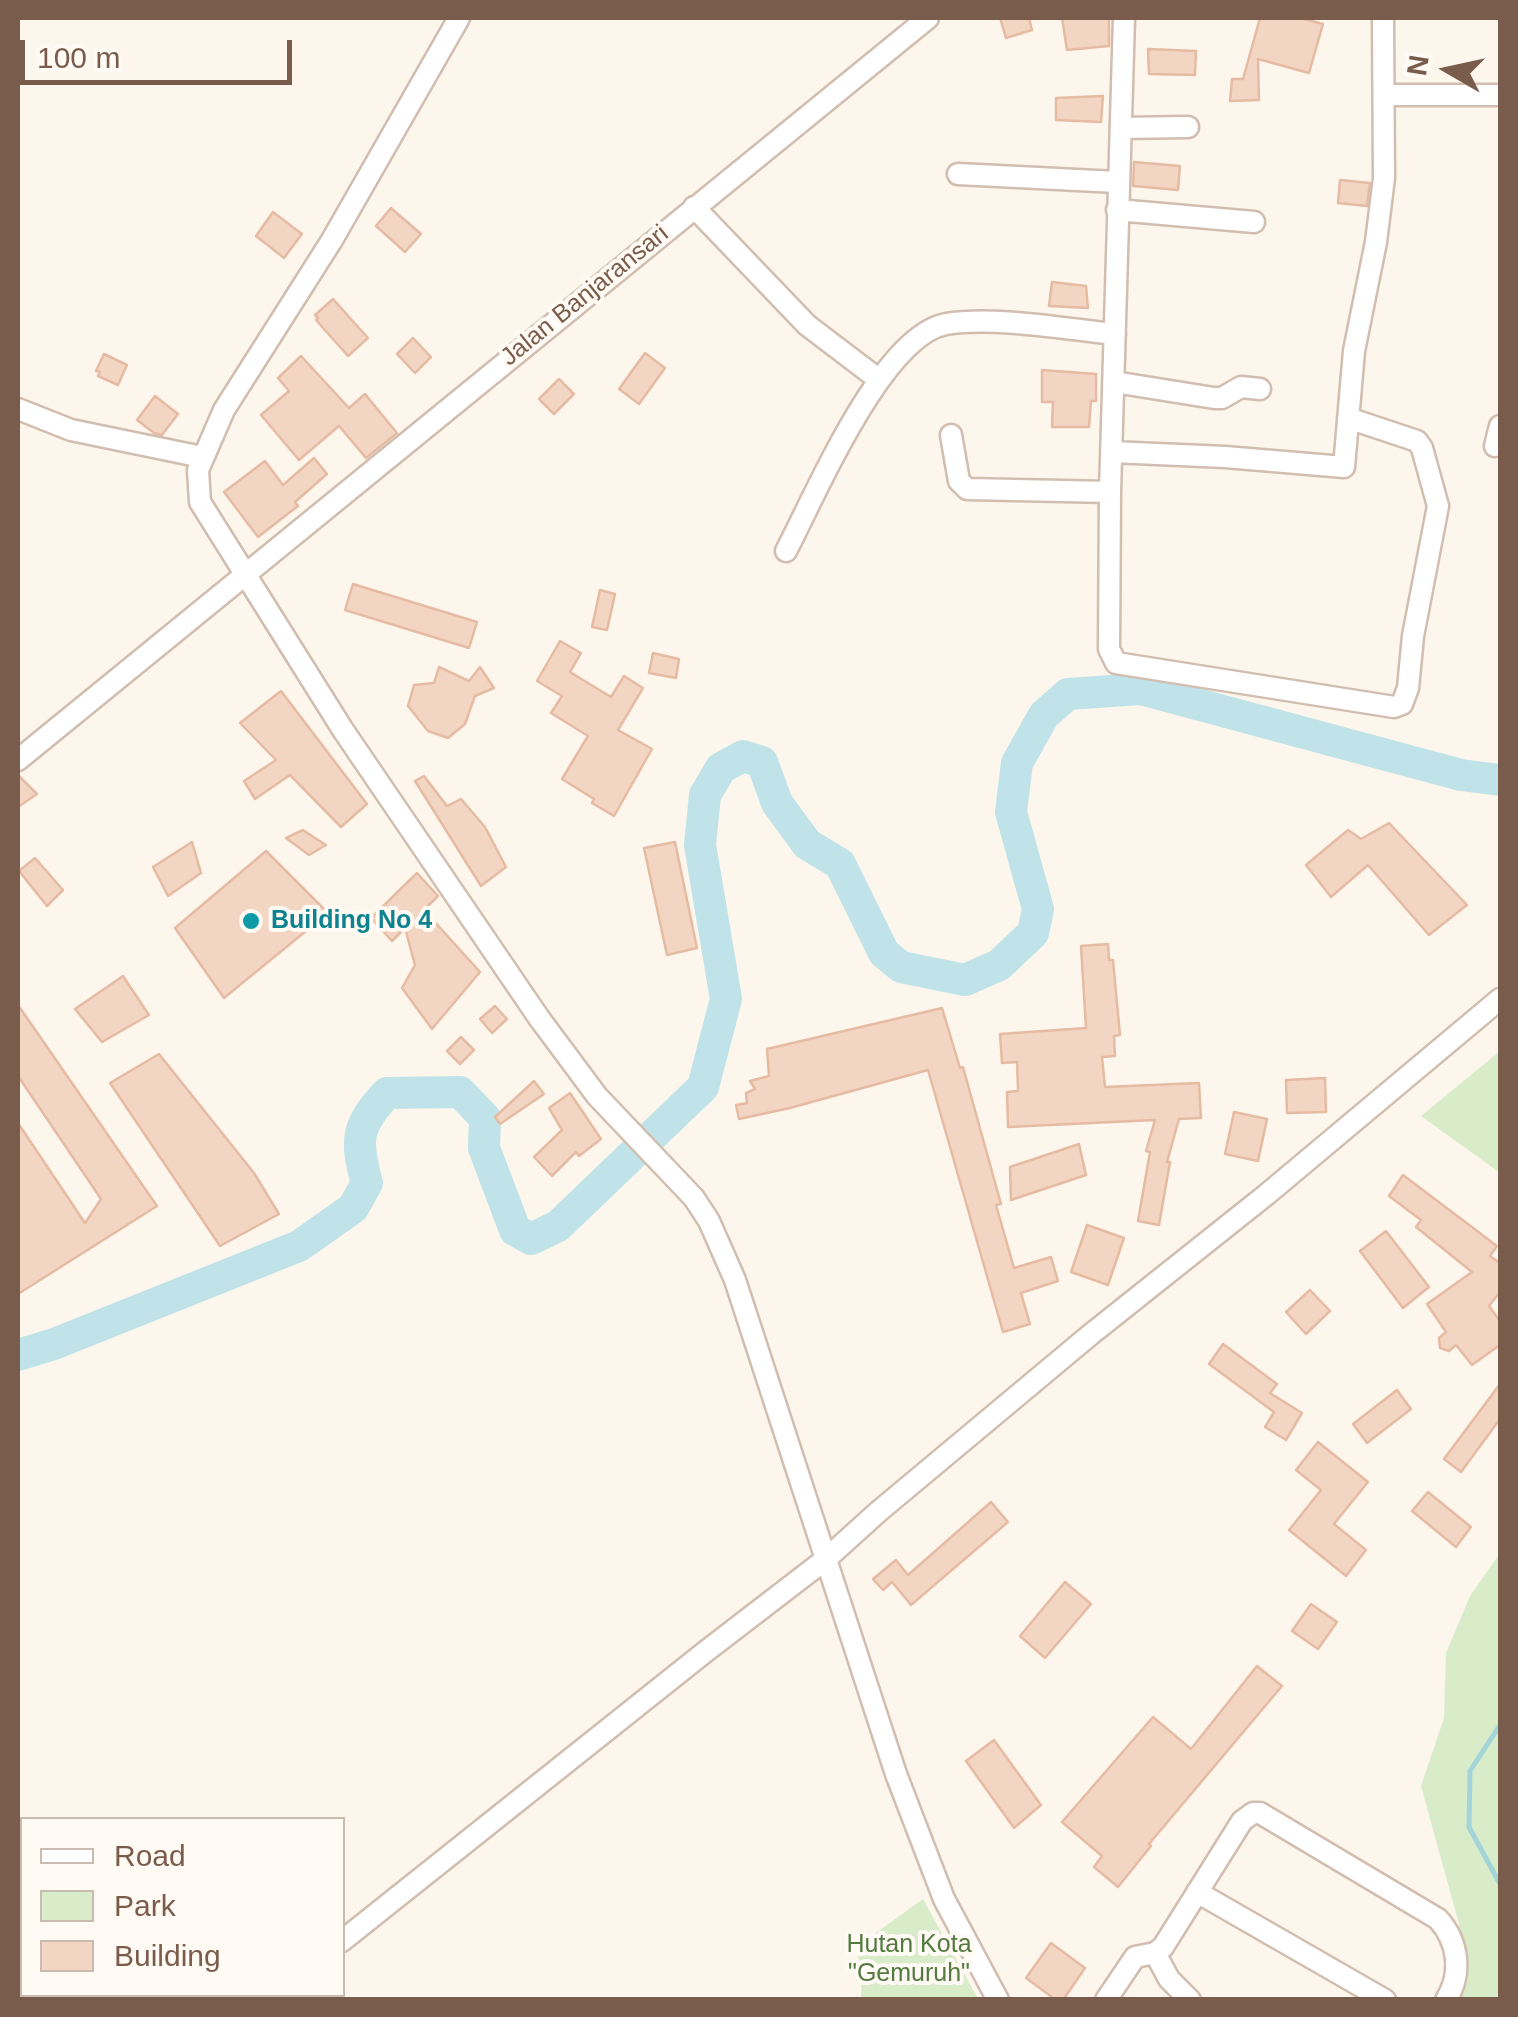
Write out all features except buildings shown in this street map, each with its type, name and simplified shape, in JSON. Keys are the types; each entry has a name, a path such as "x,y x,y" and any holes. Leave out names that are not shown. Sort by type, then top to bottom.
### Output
{"street":[{"path":"459,18 332,240 224,410 202,457 197,486 200,502 343,730 539,1018 597,1096 694,1198 724,1251 896,1774 944,1899 998,2000"},
{"name":"Jalan Banjaransari","path":"18,760 928,18"},
{"path":"1124,18 1110,492 1109,649 1116,663 1394,707 1407,697 1413,636 1438,497 1417,441 1348,418"},
{"path":"1112,452 1225,456 1344,467 1354,352 1380,215 1383,18"},
{"path":"1384,95 1500,95"},
{"path":"1121,128 1188,127"},
{"path":"958,174 1117,182"},
{"path":"694,207 807,325 878,379"},
{"path":"1117,210 1254,222"},
{"path":"786,550 878,379 914,340 947,324 1018,325 1114,334"},
{"path":"1114,382 1214,398 1222,398 1241,387 1260,388"},
{"path":"18,409 71,430 202,457"},
{"path":"951,435 958,480 967,489 1110,492"},
{"path":"345,1939 826,1559 1090,1334 1266,1195 1500,999"},
{"path":"1106,2000 1131,1961 1163,1947 1242,1821 1252,1813 1266,1814 1438,1919 1449,1932 1456,1952 1455,1983 1446,2000"},
{"path":"1198,1892 1384,2000"},
{"path":"1155,1952 1169,1979 1190,2000"}],"green space":[{"path":"1500,1051 1500,1173 1421,1116"},
{"path":"1500,1553 1500,1999 1461,1999 1459,1924 1421,1786 1444,1718 1446,1653 1470,1596"},
{"name":"Hutan Kota \"Gemuruh\"","path":"923,1899 978,1999 861,1999 862,1970 858,1956 873,1935"}],"waterway":[{"path":"18,1355 299,1246 353,1208 367,1183 361,1134 369,1115 387,1093 460,1092 485,1118 484,1148 515,1230 531,1239 558,1226 703,1087 726,999 700,845 705,795 721,768 743,756 762,762 777,803 807,844 840,864 884,953 901,967 965,980 999,965 1033,933 1038,909 1011,812 1017,763 1044,715 1068,694 1141,689 1461,775 1500,780"},
{"path":"1500,1725 1470,1771 1469,1827 1500,1884"}],"place":[{"name":"Building No 4","path":"251,921"}]}
